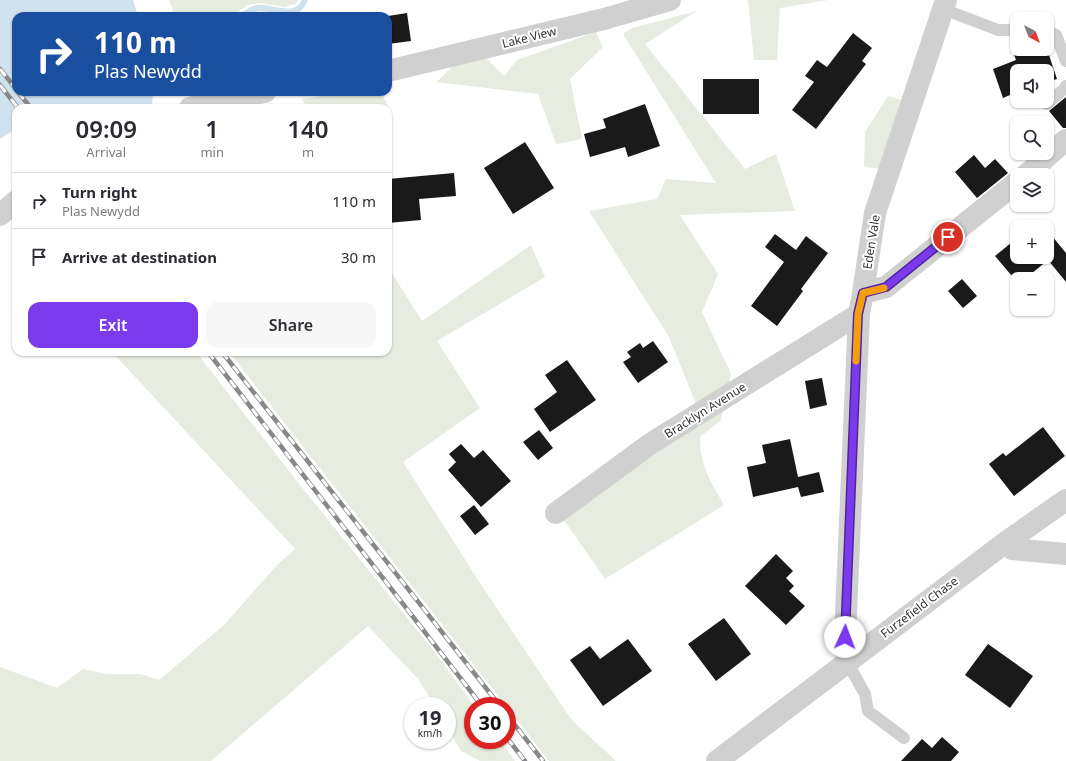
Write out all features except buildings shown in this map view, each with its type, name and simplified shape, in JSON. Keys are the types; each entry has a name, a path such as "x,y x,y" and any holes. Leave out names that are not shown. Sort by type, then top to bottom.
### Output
{"street":[{"name":"Lake View","path":"392,70 604,19 670,0"},
{"name":"Eden Vale","path":"847,662 845,637 861,303 875,213 944,5"},
{"path":"205,104 242,96"},
{"path":"1034,168 1066,140"},
{"name":"Bracklyn Avenue","path":"556,513 650,444 886,287 1010,188"},
{"path":"0,215 12,204"},
{"name":"Furzefield Chase","path":"717,761 1006,542 1066,500"},
{"path":"1006,542 1012,549 1066,554"}],"lane":[{"path":"944,5 998,30 1010,30"},
{"path":"1054,34 1056,35 1066,61"},
{"path":"1054,98 1066,86"},
{"path":"847,662 865,694 868,711 904,738"}],"shaded area":[{"path":"169,0 298,0 296,4 284,7 260,3 247,5 238,12 174,12"},
{"path":"748,0 828,0 780,8 777,60 754,60"},
{"path":"697,11 645,44 745,169 776,154 795,211 680,215 718,274 702,312 731,374 721,420 700,437 700,447 704,465 710,480 724,505 605,579 564,520 611,483 703,421 669,337 589,211 657,199 666,179 716,183 623,34 632,28"},
{"path":"596,32 603,47 570,79 582,139 556,144 538,94 437,82 459,60 482,54 504,76 517,60"},
{"path":"321,96 383,96 387,104 305,104 302,99"},
{"path":"888,96 904,101 882,169 864,167 865,132"},
{"path":"531,245 545,277 437,341 480,408 403,462 478,580 571,719 616,761 549,761 516,719 516,697 499,697 232,356 392,356 392,273 422,321"},
{"path":"116,356 199,356 304,490 433,650 467,697 464,697 464,749 506,749 515,761 480,761 461,751 456,742 456,697 429,697 418,679 368,626 211,761 0,761 0,667 57,688 83,669 107,674 140,674 159,680 224,625 277,565 295,549"}],"water":[{"path":"0,0 133,0 137,12 12,12 12,96 153,96 152,104 12,104 12,132 0,139"}],"waterway":[{"path":"286,12 302,6 305,0"},
{"path":"248,12 256,8 286,12"}],"railway":[{"path":"0,69 12,84"},
{"path":"0,85 15,104"},
{"path":"21,96 28,104"},
{"path":"211,356 475,697"},
{"path":"225,356 493,697"},
{"path":"516,726 543,761"},
{"path":"516,749 525,761"}],"slow traffic":[{"path":"856,361 858,314 863,293 884,288"}],"route":[{"path":"845,637 858,314 863,293 886,287 948,237"}]}
